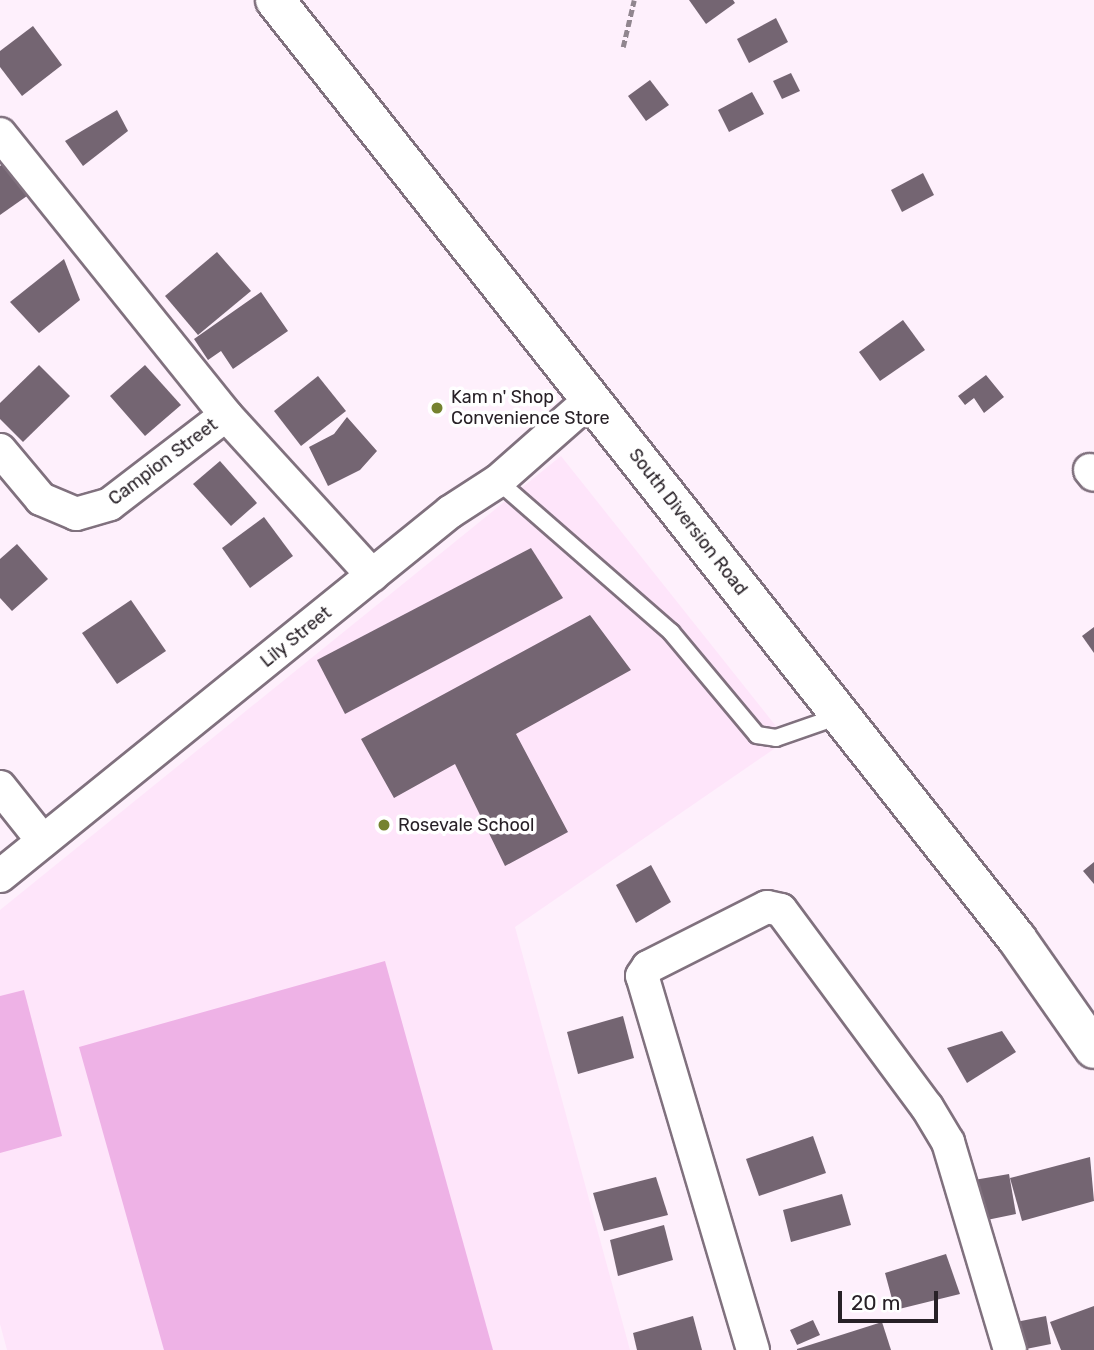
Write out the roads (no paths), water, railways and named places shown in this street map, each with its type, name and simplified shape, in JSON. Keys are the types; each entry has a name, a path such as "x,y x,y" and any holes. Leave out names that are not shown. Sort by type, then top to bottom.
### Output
{"main road":[{"name":"South Diversion Road","path":"275,0 1017,939 1094,1049"}],"street":[{"path":"0,134 226,415 372,575"},
{"name":"Lily Street","path":"0,876 450,512 498,481 592,398"},
{"name":"Campion Street","path":"0,450 41,499 76,514 110,504 226,415"},
{"path":"0,787 43,841"},
{"path":"753,1350 642,976 648,967 767,907 781,910 927,1107 948,1143 1010,1350"}],"lane":[{"path":"498,481 671,632 757,735 776,738 839,716"}],"place":[{"name":"Kam n' Shop Convenience Store","path":"437,408"},
{"name":"Rosevale School","path":"384,825"}]}
